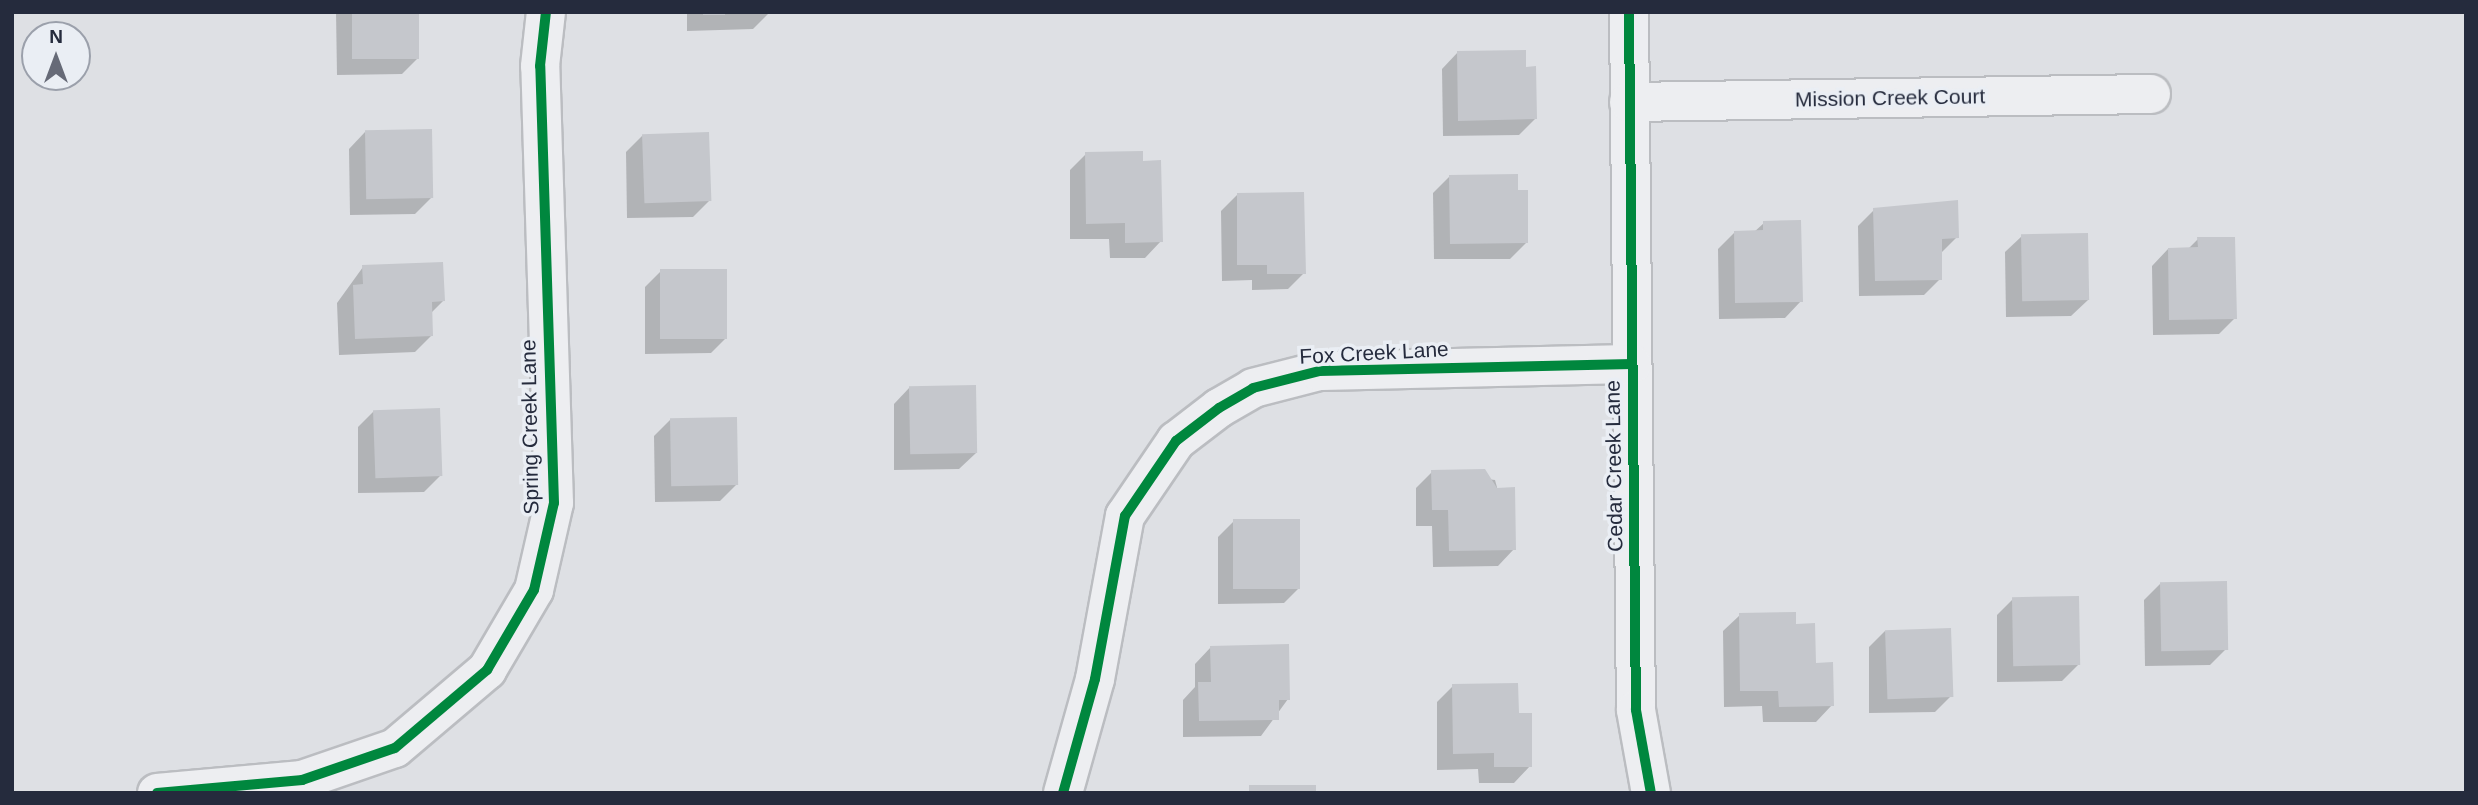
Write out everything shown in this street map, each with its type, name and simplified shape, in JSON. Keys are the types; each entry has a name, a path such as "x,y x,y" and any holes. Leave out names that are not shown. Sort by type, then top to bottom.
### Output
{"street":[{"name":"Spring Creek Lane","path":"157,793 302,780 395,748 487,670 534,590 554,503 540,66 546,12"},
{"name":"Cedar Creek Lane","path":"1629,12 1636,710 1651,793"},
{"name":"Mission Creek Court","path":"1629,102 2151,94"},
{"name":"Fox Creek Lane","path":"1063,793 1095,679 1125,516 1176,442 1219,408 1263,384 1319,372 1632,364"}],"building":[{"path":"352,12 419,12 419,59 352,59"},
{"path":"703,12 725,12 725,15 703,15"},
{"path":"1526,50 1526,67 1536,66 1537,119 1458,121 1457,51"},
{"path":"432,129 433,198 366,199 365,130"},
{"path":"709,132 711,201 644,203 642,134"},
{"path":"1143,151 1143,161 1161,160 1163,242 1125,243 1125,223 1086,224 1085,152"},
{"path":"1518,174 1518,190 1528,190 1528,243 1450,244 1449,175"},
{"path":"1304,192 1306,274 1267,274 1267,265 1237,265 1237,193"},
{"path":"1958,200 1959,238 1942,239 1942,280 1875,281 1873,208"},
{"path":"1801,220 1803,302 1735,303 1734,231 1763,230 1763,221"},
{"path":"2088,233 2089,300 2022,301 2021,234"},
{"path":"2197,237 2235,237 2237,319 2169,320 2168,248 2198,247"},
{"path":"443,262 445,301 432,302 433,336 355,339 353,285 363,284 362,265"},
{"path":"660,269 727,269 727,339 660,339"},
{"path":"976,385 977,453 910,454 909,386"},
{"path":"440,408 442,476 375,478 373,410"},
{"path":"737,417 738,485 671,486 670,418"},
{"path":"1485,469 1497,488 1515,487 1516,550 1449,551 1448,510 1432,510 1431,470"},
{"path":"1233,519 1300,519 1300,589 1233,589"},
{"path":"2227,581 2228,650 2161,651 2160,582"},
{"path":"2079,596 2080,665 2013,666 2012,597"},
{"path":"1796,612 1796,624 1815,623 1816,663 1833,662 1834,706 1779,707 1778,691 1740,691 1739,613"},
{"path":"1951,628 1953,697 1887,699 1885,630"},
{"path":"1289,644 1290,700 1279,700 1279,720 1199,721 1198,682 1211,682 1210,646"},
{"path":"1518,683 1519,713 1532,713 1532,767 1494,767 1494,753 1453,754 1452,684"},
{"path":"1249,785 1316,785 1316,793 1249,793"}],"cycle path":[{"path":"157,793 302,780 395,748 487,670 534,590 554,503 540,66 546,12"},
{"path":"1629,12 1636,710 1651,793"},
{"path":"1063,793 1095,679 1125,516 1176,441 1219,408 1253,388 1319,371 1632,364"}]}
